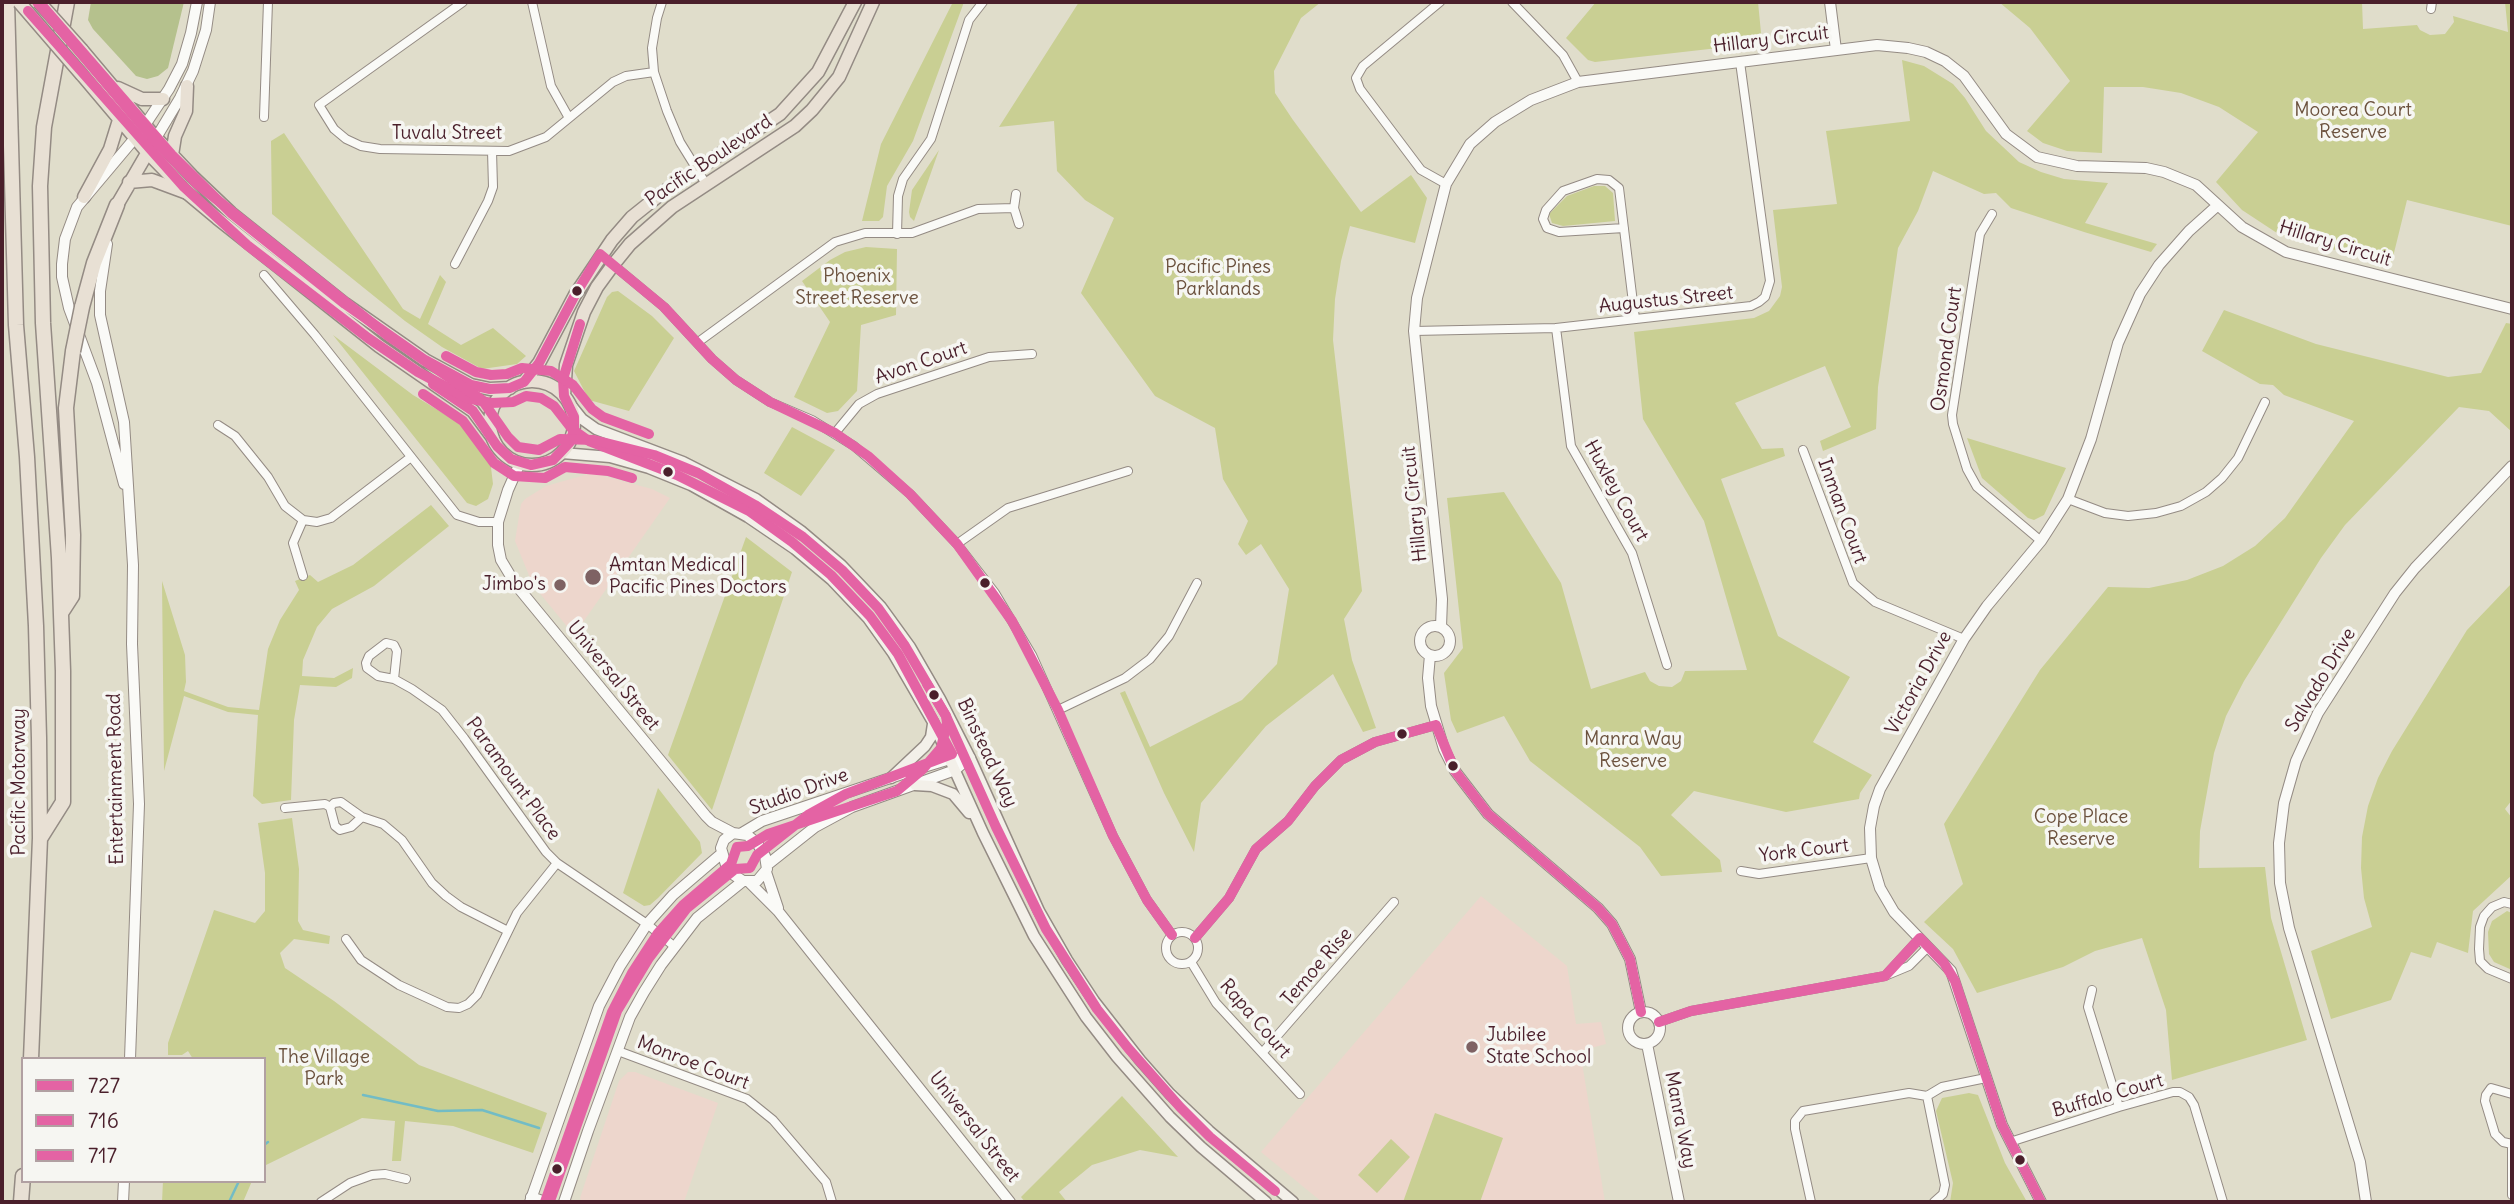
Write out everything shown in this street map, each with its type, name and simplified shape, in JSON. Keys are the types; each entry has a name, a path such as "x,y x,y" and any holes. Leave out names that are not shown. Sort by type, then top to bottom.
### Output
{"highway":[{"name":"Pacific Motorway","path":"7,2 16,325 27,457 36,626 40,838 31,1057"},
{"path":"40,838 63,802 60,558 43,323 40,186 44,127 67,2"},
{"path":"61,613 72,596 73,535 66,408 72,351 94,262 117,205"},
{"path":"21,1202 22,1183"}],"main road":[{"path":"19,2 147,152 187,193 379,346 473,411 504,454 520,463 542,464 562,453 570,442 574,417 567,400 546,384 524,382 499,397 492,410 490,424 493,438"},
{"path":"39,2 156,138 231,213 345,304 425,360 471,386 510,388"},
{"name":"Pacific Boulevard","path":"524,382 539,363 600,254 632,217 662,193 780,114 818,72 855,2"},
{"name":"Pacific Boulevard","path":"567,400 566,365 584,312 613,265 652,223 795,125 829,93 845,66 873,2"},
{"path":"111,84 142,99 163,99"},
{"path":"172,155 175,136 186,111 187,86"},
{"path":"84,197 110,149 119,120"},
{"name":"Entertainment Road","path":"135,138 145,125"},
{"name":"Entertainment Road","path":"117,205 156,138"},
{"path":"129,182 152,180 187,193"},
{"name":"Binstead Way","path":"567,400 582,419 596,429 683,462 756,499 801,531 841,565 881,607 910,647 970,758 1039,911 1067,960 1105,1017 1170,1094 1209,1132 1293,1202"},
{"name":"Binstead Way","path":"562,453 610,457 649,468 680,481 748,517 795,549 832,580 868,618 893,653 933,722 1034,936 1074,999 1109,1047 1170,1117 1266,1202"},
{"path":"891,778 929,741 933,722"},
{"path":"915,785 932,786 953,794 983,832"}],"street":[{"path":"145,125 175,79 187,50 197,2"},
{"path":"156,138 187,86 201,48 210,2"},
{"path":"264,117 268,2"},
{"name":"Tuvalu Street","path":"463,2 320,105 334,128 346,139 361,146 380,149 509,151 546,137 613,82 626,76 654,72"},
{"path":"532,2 551,86 569,118"},
{"path":"662,2 653,48 654,72 680,142 706,184"},
{"path":"897,234 898,196 904,179 931,139 969,20 983,2"},
{"path":"1440,2 1363,66 1356,78 1360,89 1421,170 1446,184"},
{"path":"1512,2 1563,55 1578,82"},
{"path":"1830,2 1836,50"},
{"name":"Hillary Circuit","path":"1441,627 1442,599 1414,331 1417,298 1446,184 1471,144 1495,121 1531,100 1578,82 1892,45 1926,52 1945,61 1964,76 2006,134 2038,157 2077,166 2146,168 2164,172 2196,185 2242,227 2286,253 2512,309"},
{"name":"Augustus Street","path":"1414,331 1556,328 1751,306 1765,297 1770,281 1740,62"},
{"name":"Entertainment Road","path":"127,499 97,383 69,308 62,277 65,239 71,219 84,197 135,138"},
{"path":"455,264 493,187 492,151"},
{"path":"1623,228 1559,232 1547,228 1543,219 1546,210 1563,191 1597,179 1609,180 1619,188 1635,319"},
{"path":"1016,194 1014,208 1019,224"},
{"name":"Entertainment Road","path":"117,205 104,255 99,306 102,330 124,422 128,466 139,804 130,1057"},
{"name":"Victoria Drive","path":"2041,1202 2010,1142 1986,1079 1955,981 1944,963 1894,912 1880,888 1871,858 1870,828 1880,789 1964,639 1987,606 2041,541 2068,499 2091,439 2118,343 2140,294 2159,265 2189,231 2218,205"},
{"path":"697,343 835,242 865,233 912,233 978,209 1014,208"},
{"name":"Osmond Court","path":"1992,214 1980,234 1952,415 1953,424 1967,469 1977,487 2041,541"},
{"path":"600,254 664,307 723,369 751,391 835,433 888,473 957,544 1012,621 1058,710 1113,836 1147,900 1172,935"},
{"path":"264,275 315,335 457,515 479,522 498,522"},
{"name":"Huxley Court","path":"1556,328 1571,446 1632,553 1667,665"},
{"name":"Avon Court","path":"835,433 859,404 877,394 989,357 1032,354"},
{"path":"2068,499 2105,513 2128,516 2156,513 2181,506 2206,492 2222,478 2238,457 2265,402"},
{"path":"218,425 235,436 268,477 285,506 303,520 317,522 331,518 411,457"},
{"name":"Inman Court","path":"1803,450 1853,583 1875,602 1964,639"},
{"name":"Universal Street","path":"520,463 498,522 501,560 516,585 706,816 712,822 738,833"},
{"name":"Salvado Drive","path":"2366,1202 2360,1163 2289,928 2280,883 2284,803 2296,761 2318,713 2395,593 2414,568 2512,466"},
{"path":"957,544 1008,508 1128,471"},
{"path":"303,520 293,543 303,576"},
{"path":"1058,710 1125,678 1150,659 1169,636 1197,583"},
{"path":"1441,627 1449,635 1449,647 1441,655 1430,655 1422,649 1421,639 1426,630 1441,627"},
{"name":"Paramount Place","path":"394,679 397,651 394,645 386,643 369,656 366,663 372,673 394,679 427,698 453,722 546,852 557,863 647,924 675,947"},
{"name":"Manra Way","path":"1430,655 1428,691 1436,725 1455,771 1488,814 1598,908 1612,924 1630,959 1642,1012 1630,1020 1628,1029 1637,1042 1647,1044 1679,1202"},
{"path":"1195,938 1229,898 1256,849 1288,821 1335,765 1375,741 1436,725"},
{"name":"Studio Drive","path":"767,868 815,827 852,807 915,785 970,758"},
{"name":"Studio Drive","path":"738,833 762,821 891,778 953,765"},
{"path":"330,807 341,802 362,817 394,831 432,883 446,896 461,907 508,931"},
{"path":"285,808 325,804 330,807 335,826 340,830 351,827 362,817"},
{"path":"564,1202 630,1017 639,1000 661,965 697,918 746,882 761,878 767,868 765,856 757,843 738,833 722,843 721,854 730,871 746,882"},
{"path":"545,1202 530,1200 599,1006 647,924 673,895 721,854"},
{"name":"York Court","path":"1741,871 1759,874 1871,858"},
{"path":"346,939 361,960 400,985 447,1007 459,1008 477,995 517,914 557,863"},
{"name":"Universal Street","path":"767,868 778,911"},
{"name":"Universal Street","path":"746,882 778,911 1010,1202"},
{"name":"Temoe Rise","path":"1263,1052 1394,902"},
{"path":"2512,904 2504,902 2492,906 2484,916 2480,928 2479,949 2480,961 2488,969 2512,979"},
{"path":"1183,931 1195,938 1199,948 1191,962 1179,964 1170,959 1166,947 1172,935 1183,931"},
{"path":"1885,976 1920,938"},
{"path":"1659,1022 1691,1011 1885,976 1909,966 1928,947"},
{"name":"Rapa Court","path":"1191,962 1216,1003 1300,1094"},
{"path":"2092,990 2088,1007 2119,1107"},
{"path":"1642,1012 1652,1014 1659,1022 1659,1036 1647,1044"},
{"name":"Monroe Court","path":"618,1051 747,1099 773,1120 826,1182 832,1202"},
{"path":"1811,1202 1795,1129 1795,1121 1803,1111 1909,1093 1927,1097 1942,1087 1986,1079"},
{"path":"2512,1094 2491,1088 2485,1101 2495,1134 2503,1142 2512,1144 2512,1195"},
{"name":"Buffalo Court","path":"2010,1142 2119,1107 2180,1092 2189,1097 2193,1105 2223,1202"},
{"path":"1927,1097 1945,1185 1943,1194 1934,1202"},
{"path":"321,1202 350,1183 372,1175 385,1174 406,1180"},
{"path":"123,1202 124,1183"}],"shaded area":[{"path":"592,473 652,489 670,498 574,635 533,585 515,541 521,504 525,499 546,486"},
{"name":"Jubilee State School","path":"1481,896 1567,966 1576,1024 1601,1022 1606,1044 1580,1051 1605,1202 1322,1202 1261,1152"},
{"path":"628,1072 635,1072 718,1103 684,1202 582,1202 580,1198 619,1081"}],"green space":[{"path":"91,2 184,2 168,68 158,76 147,79 136,76 93,29 88,20"},
{"path":"953,2 964,2 913,141 887,186 883,217 879,221 862,221 881,144"},
{"name":"Pacific Pines Parklands","path":"1079,2 1321,2 1301,18 1274,71 1275,93 1361,212 1411,175 1427,198 1415,243 1350,226 1335,299 1333,340 1362,591 1344,619 1352,660 1376,728 1363,732 1333,674 1266,726 1201,803 1194,852 1164,793 1120,693 1125,691 1150,747 1242,700 1277,664 1289,589 1261,544 1246,555 1238,544 1248,521 1223,479 1215,428 1155,396 1081,293 1114,218 1085,200 1057,171 1054,121 999,127"},
{"path":"1596,2 1758,2 1762,43 1595,62 1588,60 1566,38"},
{"name":"Moorea Court Reserve","path":"1999,2 2362,2 2363,29 2417,25 2420,30 2430,35 2445,34 2454,22 2453,16 2508,32 2505,2 2512,2 2512,226 2407,200 2391,265 2280,235 2242,210 2216,182 2258,132 2219,107 2181,93 2143,87 2104,87 2102,153 2067,151 2043,143 2027,131 2070,81 2030,28"},
{"name":"Manra Way Reserve","path":"1902,60 1924,66 1953,84 1986,131 2019,162 2064,179 2108,183 2085,223 2157,244 2151,252 2084,232 2011,208 1996,193 1984,194 1933,171 1918,211 1898,248 1878,387 1876,429 1823,451 1820,441 1851,427 1825,366 1735,403 1762,449 1783,448 1785,456 1721,479 1778,636 1850,677 1813,742 1872,775 1859,799 1786,812 1694,791 1671,815 1720,860 1722,872 1661,876 1640,847 1530,761 1504,716 1457,733 1451,720 1444,673 1463,648 1447,498 1504,492 1561,583 1591,689 1645,672 1650,681 1659,686 1672,687 1681,681 1685,671 1747,670 1704,521 1643,419 1634,332 1754,318 1769,311 1780,296 1782,287 1773,210 1837,204 1826,131 1910,121"},
{"path":"284,133 403,309 420,319 440,275 446,282 428,324 461,345 493,328 526,356 517,364 482,369 442,347 405,321 272,214 271,141"},
{"path":"939,150 914,221 909,212 912,190"},
{"path":"1594,186 1605,186 1613,193 1615,221 1563,226 1552,223 1549,214 1567,196"},
{"name":"Phoenix Street Reserve","path":"866,247 897,249 896,315 861,325 857,391 838,411 827,413 794,397 830,322 802,281 845,252"},
{"path":"618,291 652,316 674,338 629,411 589,400 574,371 607,297"},
{"name":"Cope Place Reserve","path":"2224,310 2316,344 2448,377 2481,373 2506,323 2512,324 2512,432 2489,411 2459,407 2345,525 2321,558 2244,681 2226,716 2214,753 2200,831 2199,868 2265,867 2271,918 2307,1040 2172,1080 2166,1010 2142,938 2095,951 2063,967 1977,993 1953,949 1924,922 1963,884 1944,824 2040,670 2108,587 2149,588 2187,580 2223,566 2255,546 2285,518 2354,421 2284,395 2273,385 2260,384 2202,351"},
{"path":"333,335 413,395 471,430 490,459 493,484 488,499 476,506 467,503"},
{"path":"792,427 835,450 801,496 764,473"},
{"path":"1967,438 2066,468 2044,515 2034,520 2028,518 1982,478"},
{"path":"431,505 449,526 374,586 332,609 317,627 303,660 302,676 334,678 353,668 352,678 336,687 300,685 294,720 291,800 262,804 253,796 258,715 228,712 184,696 164,771 162,581 185,655 184,691 228,707 259,710 268,649 280,620 299,590 295,581 310,575 318,582 353,565"},
{"path":"746,537 792,572 712,810 668,755"},
{"path":"2512,583 2512,800 2505,809 2512,818 2512,875 2473,911 2468,953 2437,942 2431,958 2411,952 2391,1000 2331,1019 2311,951 2372,927 2364,898 2362,837 2368,806 2378,778 2467,630"},
{"path":"658,788 700,842 702,853 658,898 650,905 644,906 623,893"},
{"name":"The Village Park","path":"292,818 299,869 298,921 303,930 330,936 329,944 294,939 280,953 285,968 419,1065 547,1113 533,1153 453,1126 405,1121 401,1161 392,1161 395,1121 362,1118 266,1165 266,1057 192,1057 188,1051 182,1055 168,1055 168,1043 214,910 255,923 265,911 265,873 258,823"},
{"path":"2507,911 2512,913 2512,970 2494,962 2489,954 2488,932 2492,921"},
{"path":"1969,1093 1978,1095 2005,1163 2027,1202 1950,1202 1953,1183 1936,1111 1942,1098"},
{"path":"1122,1096 1178,1157 1140,1150 1092,1165 1059,1192 1067,1202 1025,1202 1021,1197"},
{"path":"1435,1113 1503,1138 1480,1202 1403,1202"},
{"path":"1391,1139 1410,1157 1377,1193 1358,1175"},
{"path":"163,1183 251,1183 243,1202 162,1202"}],"waterway":[{"path":"670,925 721,877"},
{"path":"552,1184 613,1014 653,948"},
{"path":"363,1095 438,1111 482,1110 539,1128"},
{"path":"229,1202 238,1183"}],"transit line":[{"name":"717","path":"37,2 157,143 196,183 387,335 482,400 518,447 539,450 560,439 594,440 654,455 698,473 755,505 803,537 842,570 878,608 905,646 946,716 1046,929 1097,1009 1180,1107 1210,1137 1275,1191"},
{"name":"727","path":"39,2 172,155 231,213 345,304 425,360 471,385 490,389 510,388 524,382 539,363 600,254 664,307 712,359 736,380 770,402 835,433 868,456 910,494 957,544 1012,621 1058,710 1113,836 1147,900 1172,935"},
{"name":"716","path":"28,11 183,186 247,245 368,338 418,372 467,398 491,403 513,402 526,396 541,398 554,406 572,429 589,441 677,475 749,511 792,542 831,575 870,616 898,654 952,754 846,794 808,815 757,855 750,868 735,869 687,908 649,958 617,1011 551,1198"},
{"name":"727","path":"433,384 473,411 497,446 511,459 531,465 553,460 570,442 574,430 574,417 564,396 563,379 580,324"},
{"name":"717","path":"446,356 476,372 491,375 507,374 522,368 551,371 573,385 592,409 603,417 649,434"},
{"name":"716","path":"423,394 463,421 494,463 514,476 545,478 565,467 608,471 632,478"},
{"name":"716","path":"545,1202 612,1012 632,973 658,933 683,905 731,864 737,847 748,846 768,834 897,791 922,770 941,748 947,723 946,716 927,684"},
{"name":"727","path":"1436,725 1455,771 1488,814 1598,908 1612,924 1630,959 1641,1012"},
{"name":"727","path":"1195,938 1229,898 1256,849 1288,821 1315,786 1341,760 1375,742 1436,725"},
{"name":"727","path":"1659,1022 1691,1011 1885,976 1920,938 1944,963 1955,981 2002,1125 2041,1202"}],"place":[{"name":"Amtan Medical | Pacific Pines Doctors","path":"593,577"},
{"name":"Jimbo's","path":"560,585"},
{"name":"Jubilee State School","path":"1472,1047"}]}
